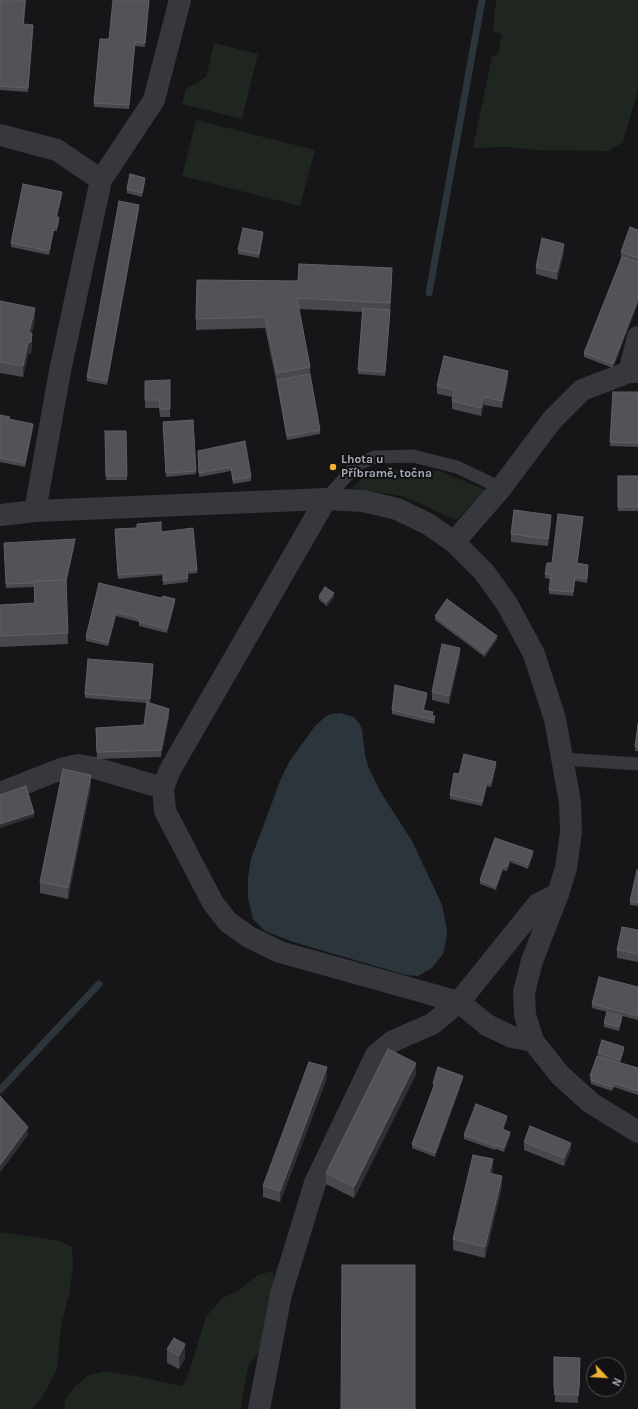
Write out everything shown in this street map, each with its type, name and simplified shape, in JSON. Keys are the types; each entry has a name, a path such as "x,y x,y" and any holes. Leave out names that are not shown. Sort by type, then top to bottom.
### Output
{"street":[{"path":"35,511 60,371 101,180 154,100 180,0"},
{"path":"0,135 57,150 101,180"},
{"path":"454,542 501,488 552,420 582,390 633,372 638,337"},
{"path":"326,499 170,770 163,788 165,811 213,902 228,922 249,937 280,952 459,1002 493,1028 512,1037 533,1041"},
{"path":"0,515 35,511 326,499 363,501 397,509 428,524 454,542 484,572 507,604 534,654 555,719 570,802 571,832 566,868 558,894 532,961 524,992 525,1014 533,1041 560,1075 591,1103 638,1132"},
{"path":"0,793 61,769 78,765 95,768 163,788"},
{"path":"259,1409 281,1294 315,1183 376,1055 394,1041 432,1024 459,1002 538,904 558,894"}],"lane":[{"path":"326,499 360,463 375,457 413,456 457,466 501,488"},
{"path":"563,759 638,764"}],"shaded area":[{"path":"496,0 638,0 638,90 623,142 609,151 535,150 508,147 473,148 492,56 498,54 502,34 493,31"},
{"path":"214,43 258,54 242,119 182,104 186,89 206,77"},
{"path":"196,120 315,150 300,206 182,176"},
{"path":"372,469 439,471 486,490 456,520 405,497 352,488"},
{"path":"340,713 354,717 359,723 362,729 365,755 368,766 380,791 412,841 442,905 447,930 443,954 432,968 418,976 406,975 293,942 265,931 253,919 248,898 248,877 251,859 280,781 289,762 315,726 325,717 331,714"},
{"path":"0,1232 60,1241 72,1247 73,1266 69,1294 61,1325 57,1369 43,1396 32,1409 0,1409"},
{"path":"272,1271 276,1280 261,1349 249,1364 241,1409 64,1409 65,1400 75,1386 89,1375 106,1371 182,1386 187,1378 206,1317 222,1298 237,1291 258,1275"}],"building":[{"path":"0,0 25,0 23,24 33,25 28,88 0,86"},
{"path":"113,0 149,0 145,43 135,42 129,105 94,103 100,39 109,39"},
{"path":"130,174 145,178 142,193 127,189"},
{"path":"23,184 62,192 56,217 59,217 57,227 54,227 49,251 11,243"},
{"path":"119,201 139,205 107,381 87,377"},
{"path":"630,227 638,230 638,258 621,252"},
{"path":"243,228 263,232 259,254 238,250"},
{"path":"542,238 564,244 557,272 536,267"},
{"path":"622,257 638,262 638,299 613,364 584,353"},
{"path":"299,264 392,268 390,303 297,298 310,367 277,373 265,317 196,319 197,280 298,281"},
{"path":"0,301 35,308 29,332 32,334 31,342 28,343 23,366 0,362"},
{"path":"363,308 390,310 385,372 358,370"},
{"path":"444,356 508,371 502,401 484,397 481,408 452,401 454,390 437,386"},
{"path":"310,374 320,430 287,436 277,380"},
{"path":"170,380 170,409 160,409 159,400 145,400 145,381"},
{"path":"613,392 638,392 638,443 610,442"},
{"path":"0,415 10,417 9,419 33,424 25,463 0,458"},
{"path":"193,420 196,471 166,473 163,422"},
{"path":"105,431 126,431 127,476 106,476"},
{"path":"245,441 251,477 233,480 231,467 199,473 198,451"},
{"path":"618,476 638,476 638,507 618,507"},
{"path":"514,510 551,515 548,539 511,534"},
{"path":"558,514 583,517 577,563 588,565 587,579 575,577 573,592 549,590 551,575 545,574 547,563 552,563"},
{"path":"161,522 161,532 193,528 197,570 187,570 188,578 163,581 163,572 118,575 115,529 137,528 137,524"},
{"path":"75,539 66,580 6,584 4,543"},
{"path":"66,580 68,633 0,636 0,605 35,603 34,581"},
{"path":"99,583 161,598 163,596 175,599 167,629 139,622 139,618 116,612 108,643 86,637"},
{"path":"325,587 334,593 327,602 319,596"},
{"path":"447,599 497,636 485,653 435,616"},
{"path":"442,644 460,648 449,696 432,692"},
{"path":"88,659 153,664 150,699 85,694"},
{"path":"395,685 427,693 423,710 433,712 432,716 435,716 434,720 392,710"},
{"path":"147,702 169,709 161,750 97,752 96,728 144,725"},
{"path":"638,724 638,747 635,747"},
{"path":"464,754 496,762 491,783 487,782 482,802 450,795 454,773 459,774"},
{"path":"63,769 91,775 68,888 40,882"},
{"path":"26,786 34,813 0,824 0,795"},
{"path":"495,838 533,851 528,865 510,858 507,867 503,866 496,886 480,880"},
{"path":"638,870 638,903 630,901"},
{"path":"622,927 638,930 638,954 617,950"},
{"path":"599,977 638,987 638,1016 592,1004"},
{"path":"607,1012 622,1016 619,1027 604,1023"},
{"path":"602,1040 624,1047 620,1060 598,1053"},
{"path":"388,1049 416,1063 354,1187 326,1173"},
{"path":"597,1056 638,1068 638,1091 614,1083 612,1087 591,1080 592,1076 590,1076"},
{"path":"309,1062 327,1067 280,1191 263,1186"},
{"path":"438,1067 463,1076 435,1153 412,1144 435,1084 433,1083"},
{"path":"0,1096 28,1127 0,1165"},
{"path":"476,1104 507,1116 502,1129 510,1132 504,1148 464,1135"},
{"path":"530,1126 571,1143 564,1158 524,1142"},
{"path":"473,1155 493,1159 489,1173 502,1176 485,1247 453,1239"},
{"path":"342,1265 415,1265 415,1409 341,1409"},
{"path":"174,1338 185,1344 179,1356 167,1349"},
{"path":"554,1357 580,1358 578,1395 555,1394"}],"waterway":[{"path":"429,293 482,0"},
{"path":"0,1090 99,984"}],"place":[{"name":"Lhota u Příbramě, točna","path":"333,467"}]}
